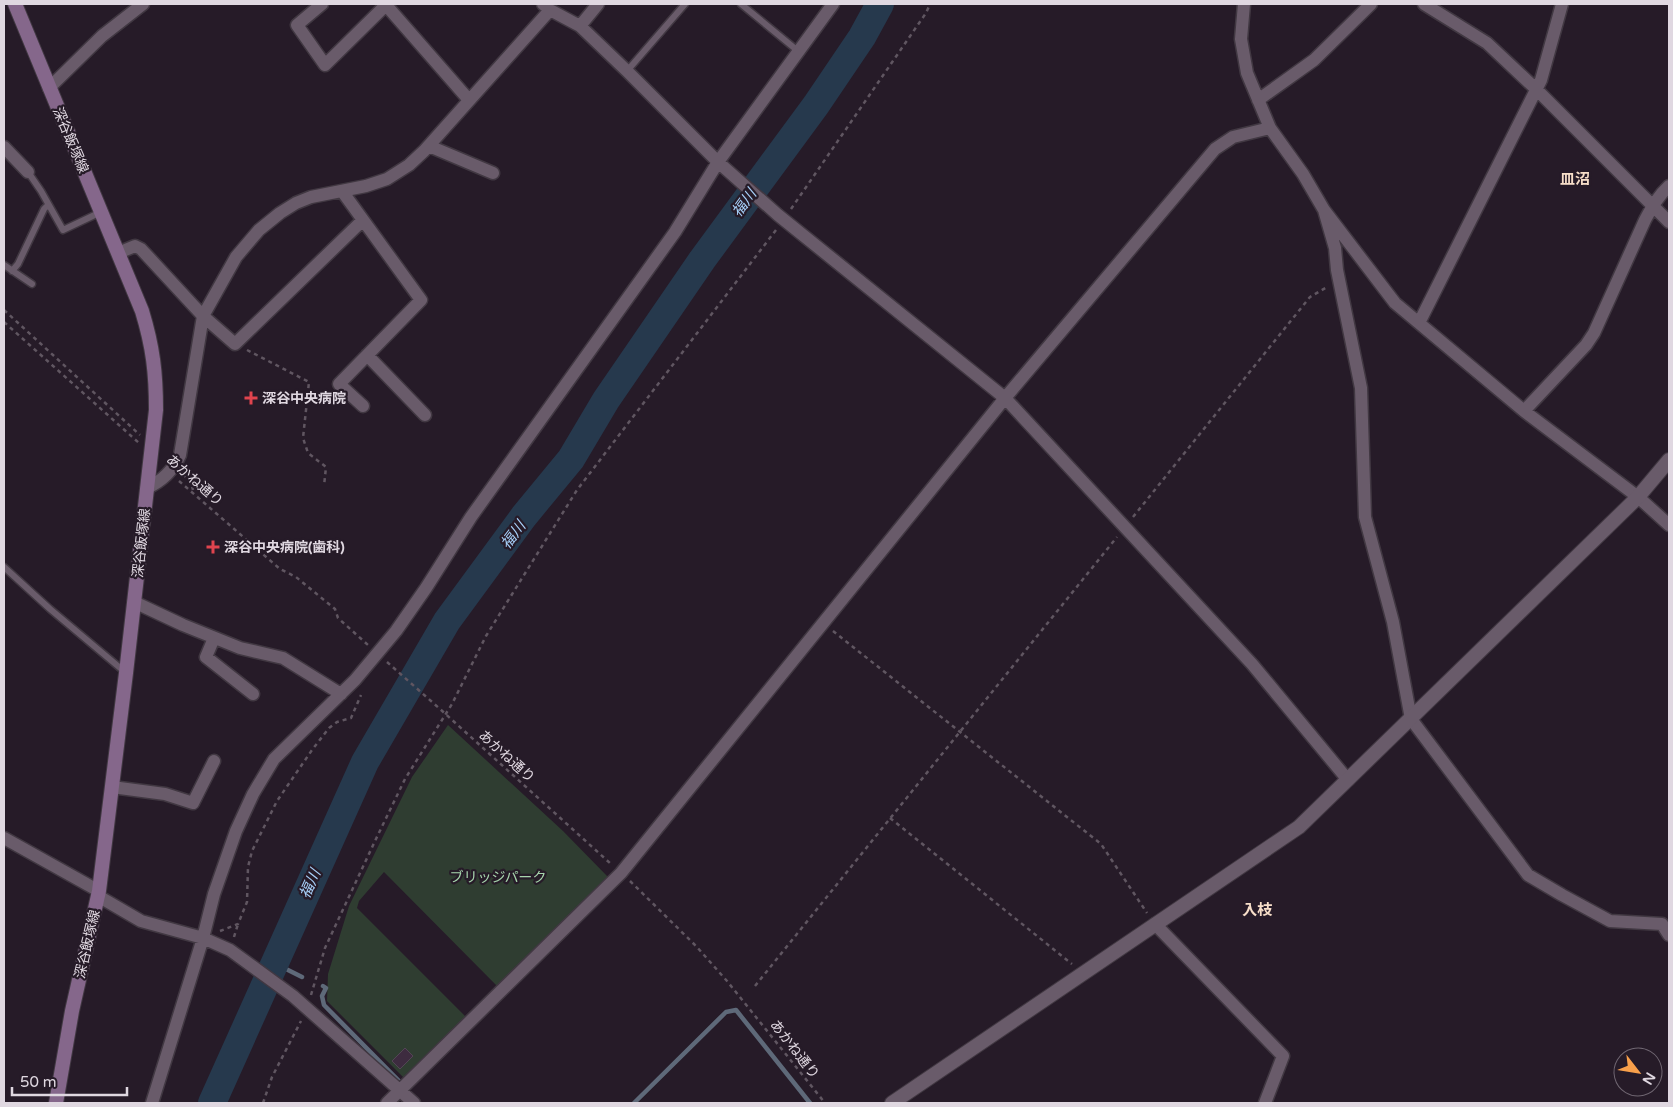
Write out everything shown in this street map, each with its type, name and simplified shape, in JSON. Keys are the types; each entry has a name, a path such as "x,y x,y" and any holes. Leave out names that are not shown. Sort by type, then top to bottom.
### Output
{"main road":[{"name":"深谷飯塚線","path":"15,4 142,311 151,339 156,383 156,410 99,893 72,1011 56,1103"}],"street":[{"path":"49,88 102,36 143,4"},
{"path":"322,4 297,25 325,65 385,4 469,100"},
{"path":"580,26 598,4"},
{"path":"152,1103 207,935 214,894 236,831 253,794 274,758 341,694 378,655 396,631 471,517 722,166 798,51 833,4"},
{"path":"1244,4 1241,39 1247,73 1270,128 1303,174 1324,210 1394,303 1524,411 1638,497 1669,525"},
{"path":"1258,100 1314,60 1371,4"},
{"path":"1424,4 1487,43 1537,90 1669,222"},
{"path":"1419,323 1537,90 1562,4"},
{"path":"147,488 160,482 180,455 203,316 236,257 259,230 296,203 311,197 366,186 387,179 409,165 469,100 546,7 580,26 722,166 781,217 1005,398 1252,664 1348,780"},
{"path":"387,1103 621,873 1005,398 1214,149 1233,138 1270,128"},
{"path":"428,146 493,173"},
{"path":"4,147 28,172"},
{"path":"1524,411 1586,345 1594,333 1653,205 1669,186"},
{"path":"342,191 422,300 339,384 363,406"},
{"path":"1324,210 1335,248 1339,280 1361,388 1366,517 1393,622 1411,719 1528,875 1610,921 1662,924 1669,935"},
{"path":"118,254 135,246 141,249 203,316 234,344 363,220"},
{"path":"367,355 425,415"},
{"path":"892,1103 1299,827 1638,497 1669,460"},
{"path":"134,602 182,626 240,648 283,658 341,694"},
{"path":"214,638 206,657 253,694"},
{"path":"112,787 165,794 193,803 214,761"},
{"path":"4,838 99,893 142,921 207,935 231,946 307,1008 414,1103"},
{"path":"1155,924 1284,1056 1265,1103"}],"lane":[{"path":"627,71 685,4"},
{"path":"741,4 798,51"},
{"path":"28,172 63,230 101,212"},
{"path":"12,271 18,264 48,204"},
{"path":"4,265 32,284"},
{"path":"4,567 50,609 126,673"}],"path":[{"path":"263,1103 272,1077 307,1008 325,948 344,905 405,779 446,714 486,636 577,490 781,217 926,14 930,4"},
{"path":"755,986 1310,297 1339,280"},
{"name":"あかね通り","path":"4,310 151,450"},
{"name":"あかね通り","path":"4,322 151,450"},
{"path":"234,344 309,382 303,438 308,453 326,467 324,486"},
{"name":"あかね通り","path":"169,472 280,569 296,577 335,610 338,618 373,650"},
{"path":"823,624 1101,844 1155,924"},
{"name":"あかね通り","path":"385,660 615,868"},
{"path":"231,946 247,902 248,867 252,851 277,801 329,728 337,722 351,718 362,691"},
{"path":"890,818 1083,973"},
{"name":"あかね通り","path":"624,876 684,933 727,981 825,1103"},
{"path":"207,935 238,924"}],"green space":[{"name":"ブリッジパーク","path":"448,725 563,831 608,877 497,986 384,872 359,901 357,908 467,1018 405,1079 327,1001 328,974 349,906 412,777"}],"building":[{"path":"405,1048 413,1056 400,1069 392,1061"}],"waterway":[{"name":"福川","path":"212,1103 365,762 447,621 524,516 571,459 606,400 702,260 816,105 862,37 880,4"},
{"path":"274,963 302,977"},
{"path":"323,986 326,988 322,996 324,1005 403,1085"},
{"path":"634,1103 726,1012 736,1010 810,1103"}],"place":[{"name":"深谷中央病院","path":"251,398"},
{"name":"深谷中央病院(歯科)","path":"213,547"}],"district":[{"name":"皿沼","path":"1575,179"},
{"name":"入枝","path":"1257,910"}]}
